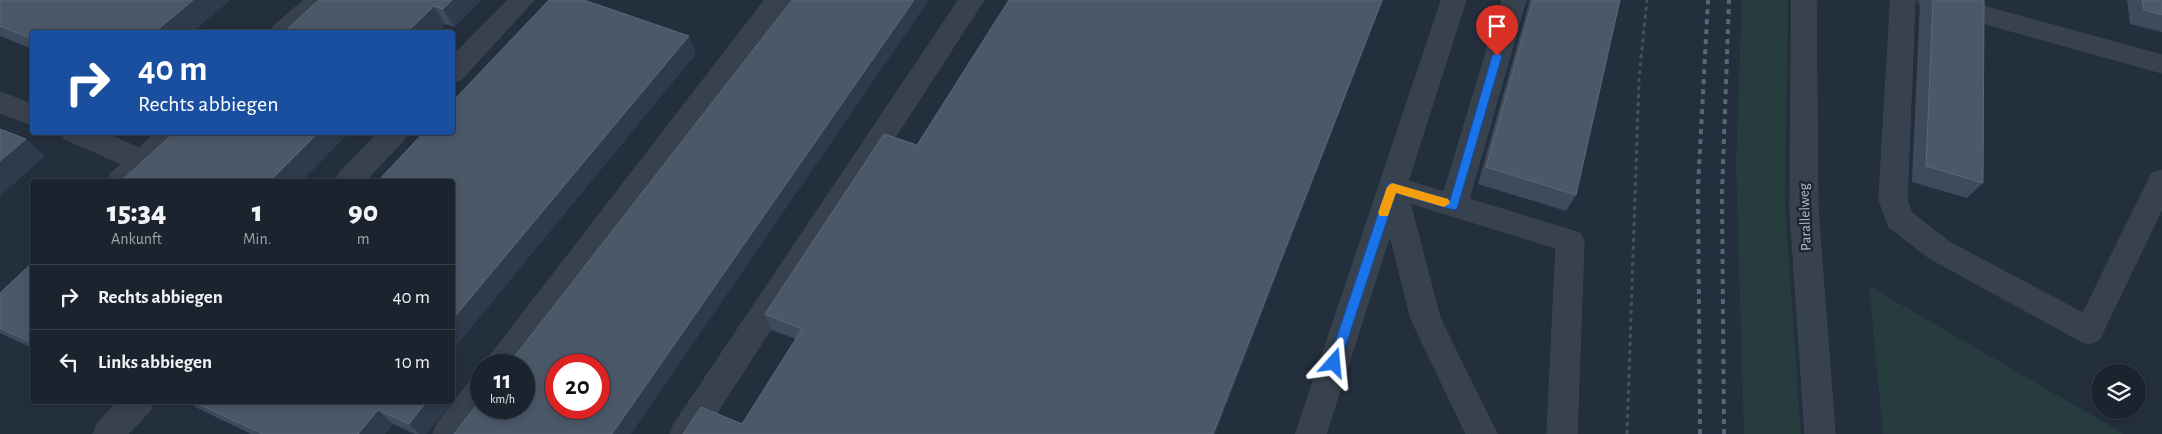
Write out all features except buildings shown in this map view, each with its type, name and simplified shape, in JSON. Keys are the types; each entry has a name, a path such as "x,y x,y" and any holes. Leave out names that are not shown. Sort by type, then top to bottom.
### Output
{"street":[{"path":"285,30 319,0"},
{"path":"455,70 522,0"},
{"path":"509,354 778,0"},
{"path":"685,434 972,0"},
{"path":"1311,434 1454,0"},
{"path":"1454,205 1514,0"},
{"name":"Parallelweg","path":"1804,0 1804,209 1820,434"},
{"path":"1903,0 1893,200 1899,219 1939,250 2089,331 2162,181"},
{"path":"1929,0 2162,64"},
{"path":"0,102 30,114"},
{"path":"81,135 143,161"},
{"path":"123,179 171,135"},
{"path":"351,179 393,135"},
{"path":"1392,187 1570,240 1562,434"},
{"path":"1392,187 1426,319 1482,434"},
{"path":"108,434 136,404"},
{"path":"448,434 470,405"}],"path":[{"path":"1627,434 1639,78 1647,0"}],"green space":[{"path":"1742,0 1788,0 1785,205 1801,434 1744,434 1736,164"},
{"path":"1869,286 2091,415 2091,419 2098,419 2124,434 1883,434"}],"railway":[{"path":"1700,434 1698,187 1708,0"},
{"path":"1724,434 1722,193 1729,0"}],"slow traffic":[{"path":"1384,213 1392,187 1444,203"}],"route":[{"path":"1334,363 1392,187 1454,205 1497,56"}]}
